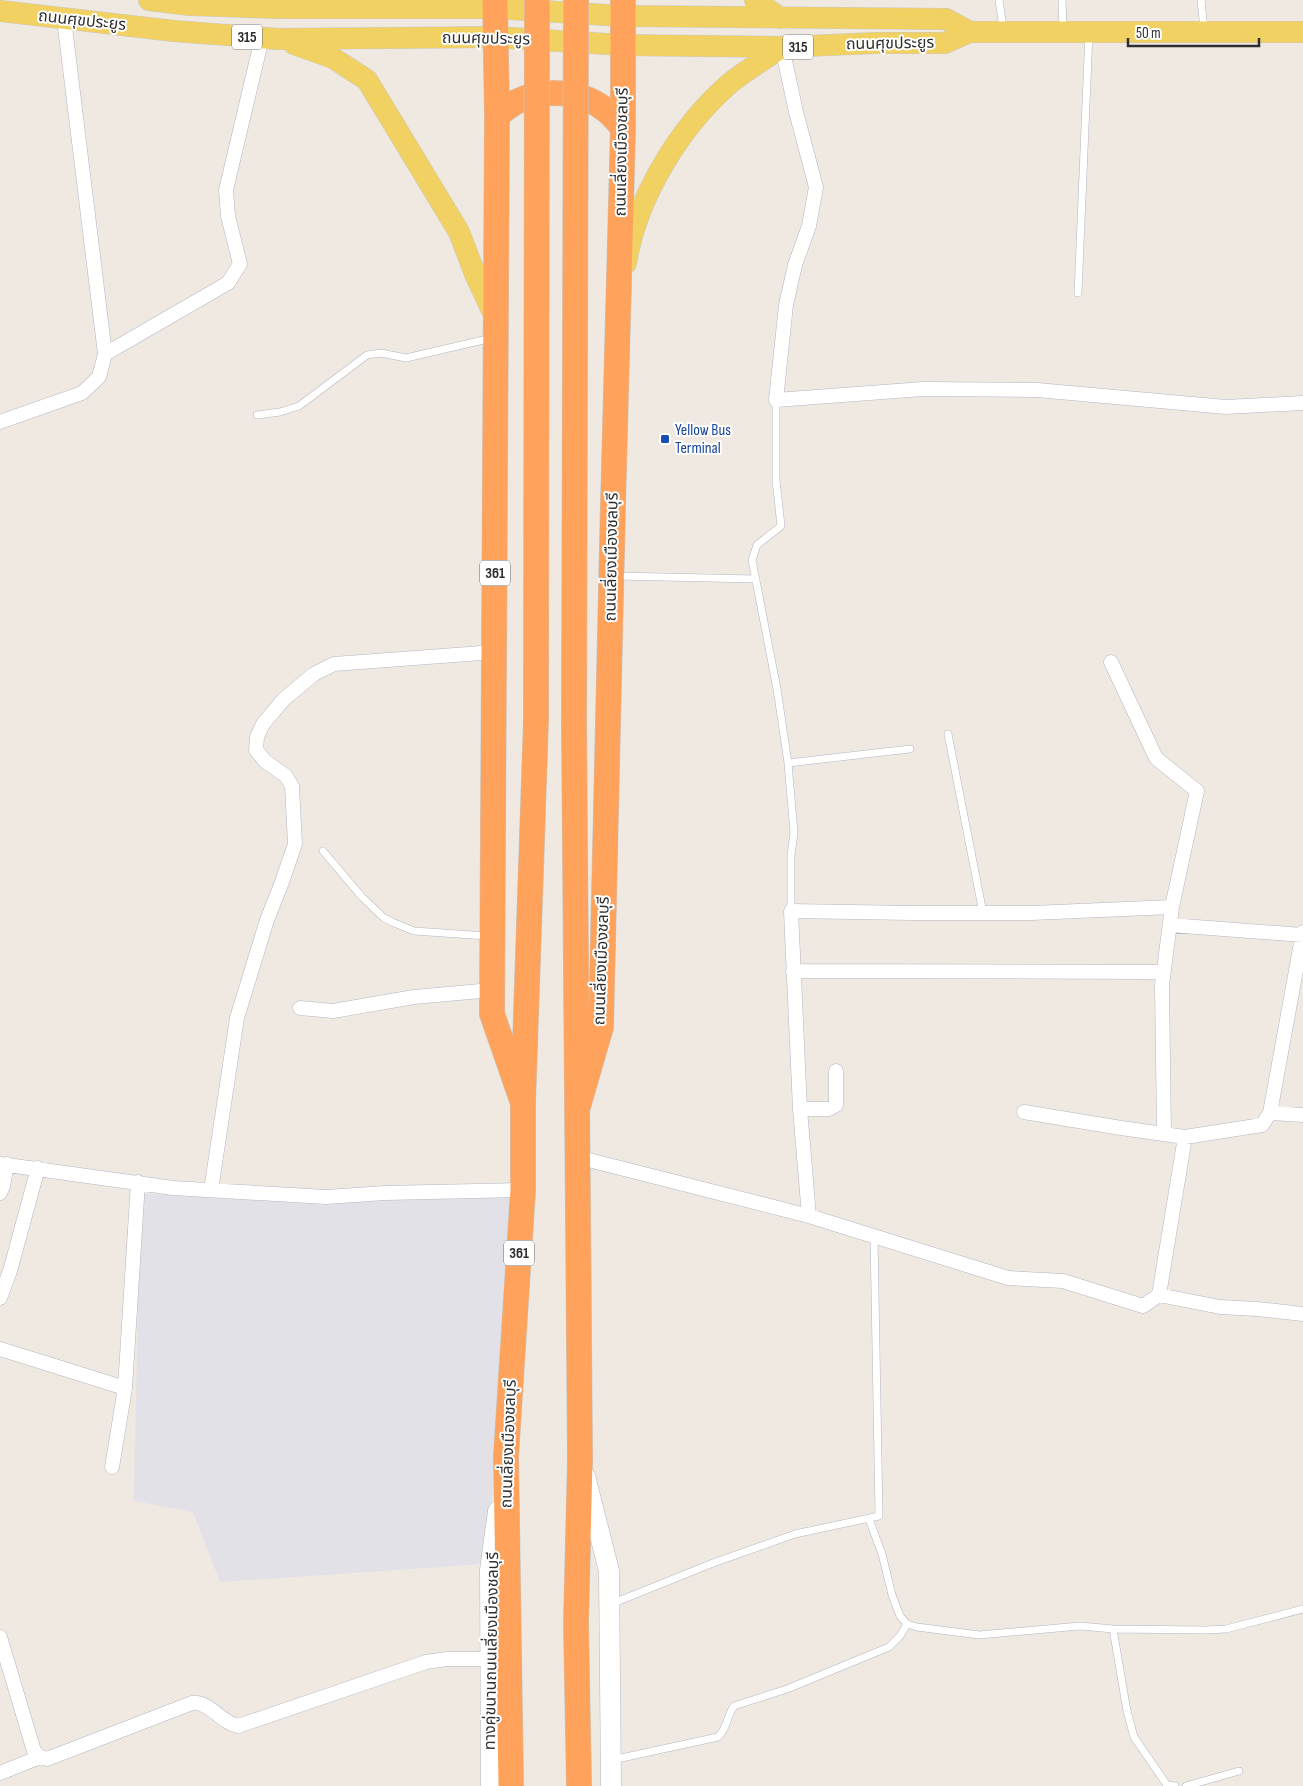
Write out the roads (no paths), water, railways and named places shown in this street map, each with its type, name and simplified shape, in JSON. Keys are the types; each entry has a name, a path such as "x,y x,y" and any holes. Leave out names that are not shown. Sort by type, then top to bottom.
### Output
{"highway":[{"name":"ถนนเลี่ยงเมืองชลบุรี","path":"511,1786 506,1456 523,1190 522,1103 536,720 537,0"},
{"name":"ถนนเลี่ยงเมืองชลบุรี","path":"576,0 574,724 580,1460 576,1623 578,1786"},
{"name":"ถนนเลี่ยงเมืองชลบุรี","path":"494,4 497,116 492,1014 522,1103"},
{"name":"ถนนเลี่ยงเมืองชลบุรี","path":"577,1110 601,1027 623,128 623,8"},
{"path":"497,116 516,102 539,94 563,93 586,98 607,110 623,128"}],"main road":[{"name":"ถนนศุขประยูร","path":"149,0 190,5 494,4 623,8 780,18 946,19 970,32"},
{"path":"755,0 780,18"},
{"name":"ถนนศุขประยูร","path":"0,11 270,39 494,37 623,45 782,47 876,43 945,43 970,32 1004,31 1204,30 1303,32"},
{"path":"270,39 333,58 367,80 459,232 495,327"},
{"path":"619,309 629,245 651,185 670,154 685,131 729,84 782,47"},
{"name":"ทางคู่ขนานถนนเลี่ยงเมืองชลบุรี","path":"491,1786 490,1570 506,1456"},
{"path":"580,1460 609,1572 611,1604 612,1786"}],"street":[{"path":"0,422 82,393 99,377 105,354 64,19"},
{"path":"105,354 228,284 240,264 228,216 226,190 270,39"},
{"path":"782,47 796,112 816,186 809,226 795,265 786,305 776,400 923,389 1037,390 1226,407 1303,403"},
{"path":"211,1190 237,1018 267,920 295,844 292,786 286,776 265,761 256,750 257,737 263,724 284,700 314,674 334,664 495,652"},
{"path":"1111,662 1156,758 1197,791 1172,907 1163,972 1164,1134"},
{"path":"809,1216 800,1109 791,911 983,913 1172,907"},
{"path":"1024,1112 1185,1137 1262,1125 1270,1113 1303,933 1170,925"},
{"path":"793,971 1163,972"},
{"path":"300,1008 333,1011 414,997 492,990"},
{"path":"800,1109 829,1109 836,1105 836,1071"},
{"path":"1270,1113 1303,1115"},
{"path":"1159,1296 1185,1137"},
{"path":"578,1158 809,1216 1008,1278 1063,1281 1144,1306 1159,1296 1220,1307 1303,1314"},
{"path":"0,1193 3,1186 4,1164 173,1188 326,1197 385,1193 523,1190"},
{"path":"0,1298 10,1271 38,1168"},
{"path":"112,1467 125,1388 138,1182"},
{"path":"0,1349 125,1388"},
{"path":"0,1637 34,1752 40,1757 48,1759 192,1703 198,1702 204,1705 224,1721 238,1726 426,1662 447,1659 490,1659"},
{"path":"0,1773 40,1757"}],"lane":[{"path":"999,0 1004,31"},
{"path":"1062,0 1063,31"},
{"path":"1201,0 1204,30"},
{"path":"1078,293 1090,31"},
{"path":"257,415 280,412 300,406 367,355 381,353 406,358 495,327"},
{"path":"776,400 776,480 781,526 757,546 752,560 777,689 788,763 794,833 791,855 791,911"},
{"path":"611,576 756,579"},
{"path":"948,734 983,913"},
{"path":"788,763 910,749"},
{"path":"324,851 362,897 384,918 414,931 493,936"},
{"path":"611,1604 714,1563 795,1534 879,1516 874,1236"},
{"path":"869,1519 882,1554 892,1595 900,1616 907,1624 916,1627 979,1635 1080,1626 1113,1629 1226,1629 1303,1608"},
{"path":"612,1760 718,1737 725,1730 734,1706 787,1689 889,1647 900,1636 907,1624"},
{"path":"1113,1629 1126,1711 1134,1737 1167,1785 1175,1786"},
{"path":"1186,1786 1239,1771"}],"place":[{"name":"Yellow Bus Terminal","path":"665,439"}]}
